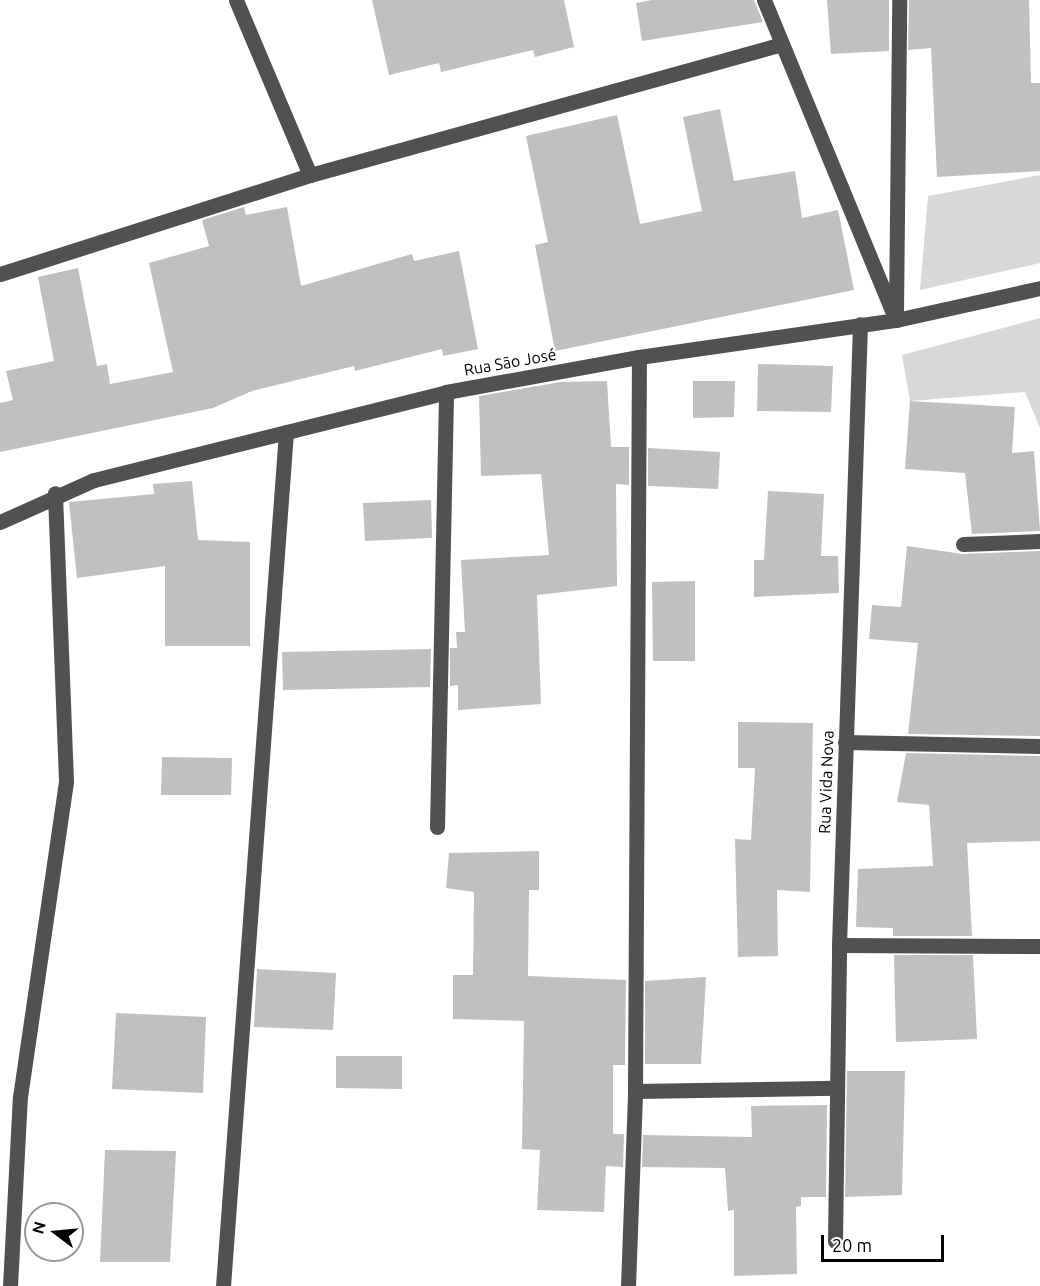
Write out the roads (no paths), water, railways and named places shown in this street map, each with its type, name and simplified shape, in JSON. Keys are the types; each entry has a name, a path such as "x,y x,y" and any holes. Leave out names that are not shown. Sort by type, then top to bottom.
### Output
{"street":[{"path":"236,0 310,175"},
{"path":"764,0 896,320"},
{"path":"896,320 899,0"},
{"path":"0,274 310,175 782,44"},
{"name":"Rua São José","path":"0,522 55,493 446,392 639,357 896,320 1040,288"},
{"name":"Rua Vida Nova","path":"835,1241 839,945 860,324"},
{"path":"628,1286 635,1090 639,357"},
{"path":"438,827 446,392"},
{"path":"223,1286 286,432"},
{"path":"10,1286 21,1097 66,781 55,493"},
{"path":"963,544 1040,541"},
{"path":"845,742 1040,746"},
{"path":"839,945 1040,946"},
{"path":"635,1090 836,1088"}]}
